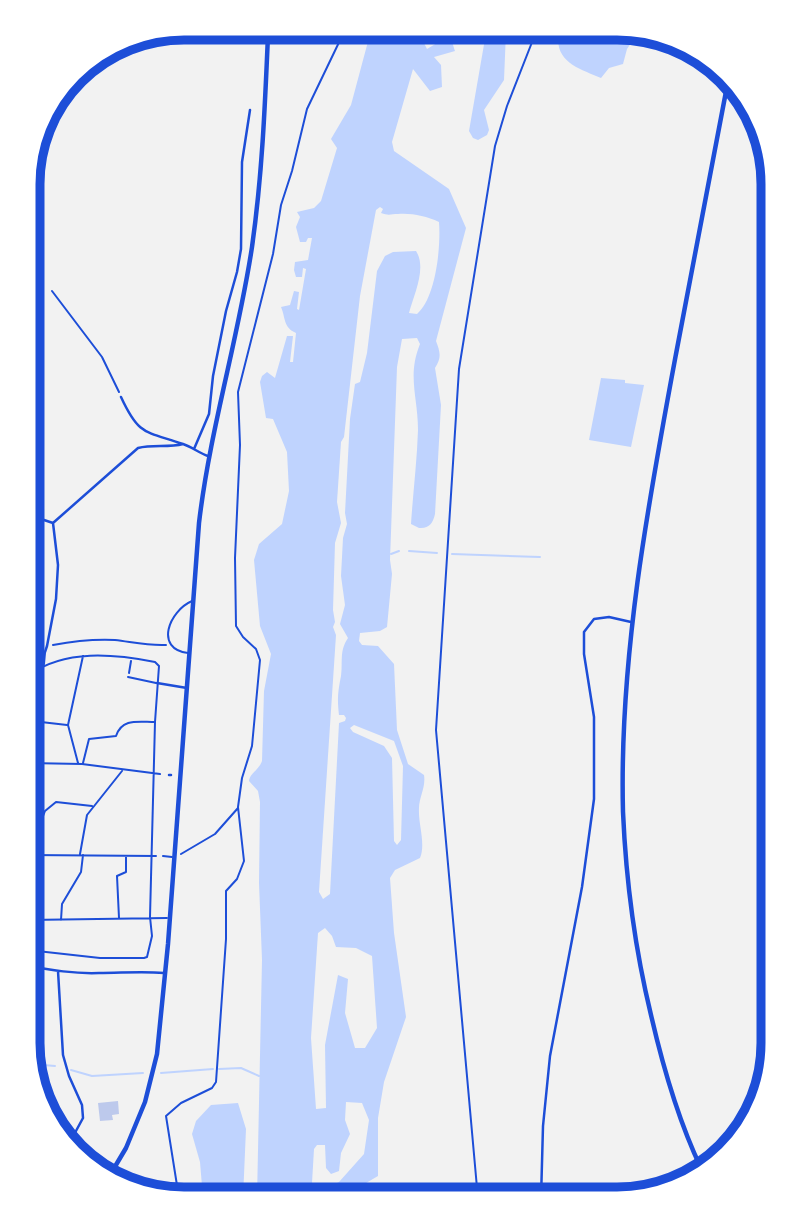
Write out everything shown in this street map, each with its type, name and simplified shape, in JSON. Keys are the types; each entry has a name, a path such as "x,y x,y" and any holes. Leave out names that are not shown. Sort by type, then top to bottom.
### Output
{"main road":[{"path":"114,1168 126,1148 145,1102 157,1054 166,973 193,601 208,456 252,248 263,145 268,41"},
{"path":"698,1161 663,1064 646,992 633,924 625,842 623,779 634,623 663,425 726,91"}],"street":[{"path":"194,449 209,414 226,311 241,249 242,162 250,110"},
{"path":"121,397 131,419 139,428 148,434 183,444 208,456"},
{"path":"53,523 138,448 183,444"},
{"path":"40,520 53,523"},
{"path":"40,654 45,652 47,646 56,599 58,565 53,523"},
{"path":"541,1187 543,1126 549,1068 582,887 594,799 594,717 584,654 584,632 594,619 609,617 634,623"},
{"path":"157,683 187,688"},
{"path":"40,969 166,973"},
{"path":"58,971 59,1026 63,1055 82,1105 83,1118 74,1135"}],"lane":[{"path":"190,653 176,651 170,645 168,632 174,615 184,605 193,601"},
{"path":"44,664 45,652"},
{"path":"78,764 68,725 83,656"},
{"path":"40,667 83,656 132,658 155,662 159,666 155,722 154,856 150,917 152,936 147,957 100,958 40,951"},
{"path":"128,677 157,683"},
{"path":"41,722 68,725"},
{"path":"82,764 89,739 116,736 119,729 128,722 155,722"},
{"path":"40,763 82,764 160,774"},
{"path":"61,922 62,904 81,872 87,815 122,771"},
{"path":"170,775 180,773"},
{"path":"40,824 45,811 56,802 93,806"},
{"path":"40,855 154,856"},
{"path":"119,919 117,876 126,872 126,855"},
{"path":"163,856 173,857"},
{"path":"40,921 169,918"}],"path":[{"path":"477,1187 436,730 459,369 495,146 507,106 533,40"},
{"path":"177,1187 166,1116 181,1102 212,1088 216,1082 226,939 226,891 237,879 244,861 238,807 242,778 252,746 260,660 256,649 236,626 235,558 240,445 238,392 273,254 281,205 307,109 340,41"},
{"path":"52,291 102,357 121,397"},
{"path":"47,646 80,640 114,640 150,646 170,645"},
{"path":"128,677 132,658"},
{"path":"186,852 215,834 238,807"}],"water":[{"path":"425,40 427,49 438,40 451,40 455,51 434,57 441,65 442,87 430,91 413,69 392,142 394,151 449,189 466,228 436,341 440,354 435,368 441,405 435,514 432,523 425,528 411,524 418,430 414,366 420,344 417,338 402,339 397,367 390,560 392,574 387,627 380,631 360,633 359,641 362,645 378,646 394,664 397,730 408,764 424,775 419,808 422,852 420,858 395,870 390,878 394,933 406,1017 384,1082 378,1118 378,1176 361,1187 329,1187 339,1182 364,1154 369,1120 362,1103 346,1102 345,1120 350,1134 341,1153 339,1171 331,1174 326,1168 325,1145 317,1145 314,1149 314,1187 257,1187 262,960 260,802 258,791 249,781 262,761 264,691 271,654 260,626 254,560 259,544 282,524 289,491 287,452 273,419 266,418 260,382 267,372 275,378 287,336 293,336 290,362 293,362 296,333 287,325 281,307 290,305 294,291 299,292 299,310 306,269 303,268 302,277 296,277 295,262 308,260 312,238 300,242 296,227 300,217 297,212 314,208 321,201 337,148 331,139 351,105 368,41","holes":["380,207 383,209 381,213 384,214 414,215 439,222 439,244 433,284 429,296 417,314 409,313 420,273 416,251 393,252 385,256 377,271 367,353 360,382 355,384 350,419 345,513 347,524 343,538 341,576 345,605 340,624 348,638 342,652 338,704 339,715 346,718 339,723 330,894 323,899 319,892 336,635 333,610 335,543 341,523 337,502 341,442 344,437 360,296 376,210","354,725 394,741 403,766 401,840 397,845 394,841 392,758 384,746 353,732 350,728","325,928 336,947 356,948 372,956 377,1028 365,1048 355,1048 345,1013 348,979 338,975 325,1045 326,1108 316,1109 311,1038 318,933"]},
{"path":"485,40 506,40 504,80 484,110 489,130 487,135 478,140 473,138 469,131"},
{"path":"632,41 623,64 609,68 601,78 570,63 560,51 558,42"},
{"path":"601,378 644,385 631,447 589,440"},
{"path":"238,1103 246,1129 243,1187 202,1187 200,1162 192,1134 196,1121 211,1105"}],"building":[{"path":"118,1101 119,1114 112,1115 113,1120 100,1121 98,1103"}],"waterway":[{"path":"391,554 399,551"},
{"path":"409,551 437,553"},
{"path":"452,554 540,557"},
{"path":"42,1065 55,1066"},
{"path":"219,1069 241,1068 259,1076"},
{"path":"161,1073 213,1069"},
{"path":"71,1070 92,1076 143,1073"}]}
